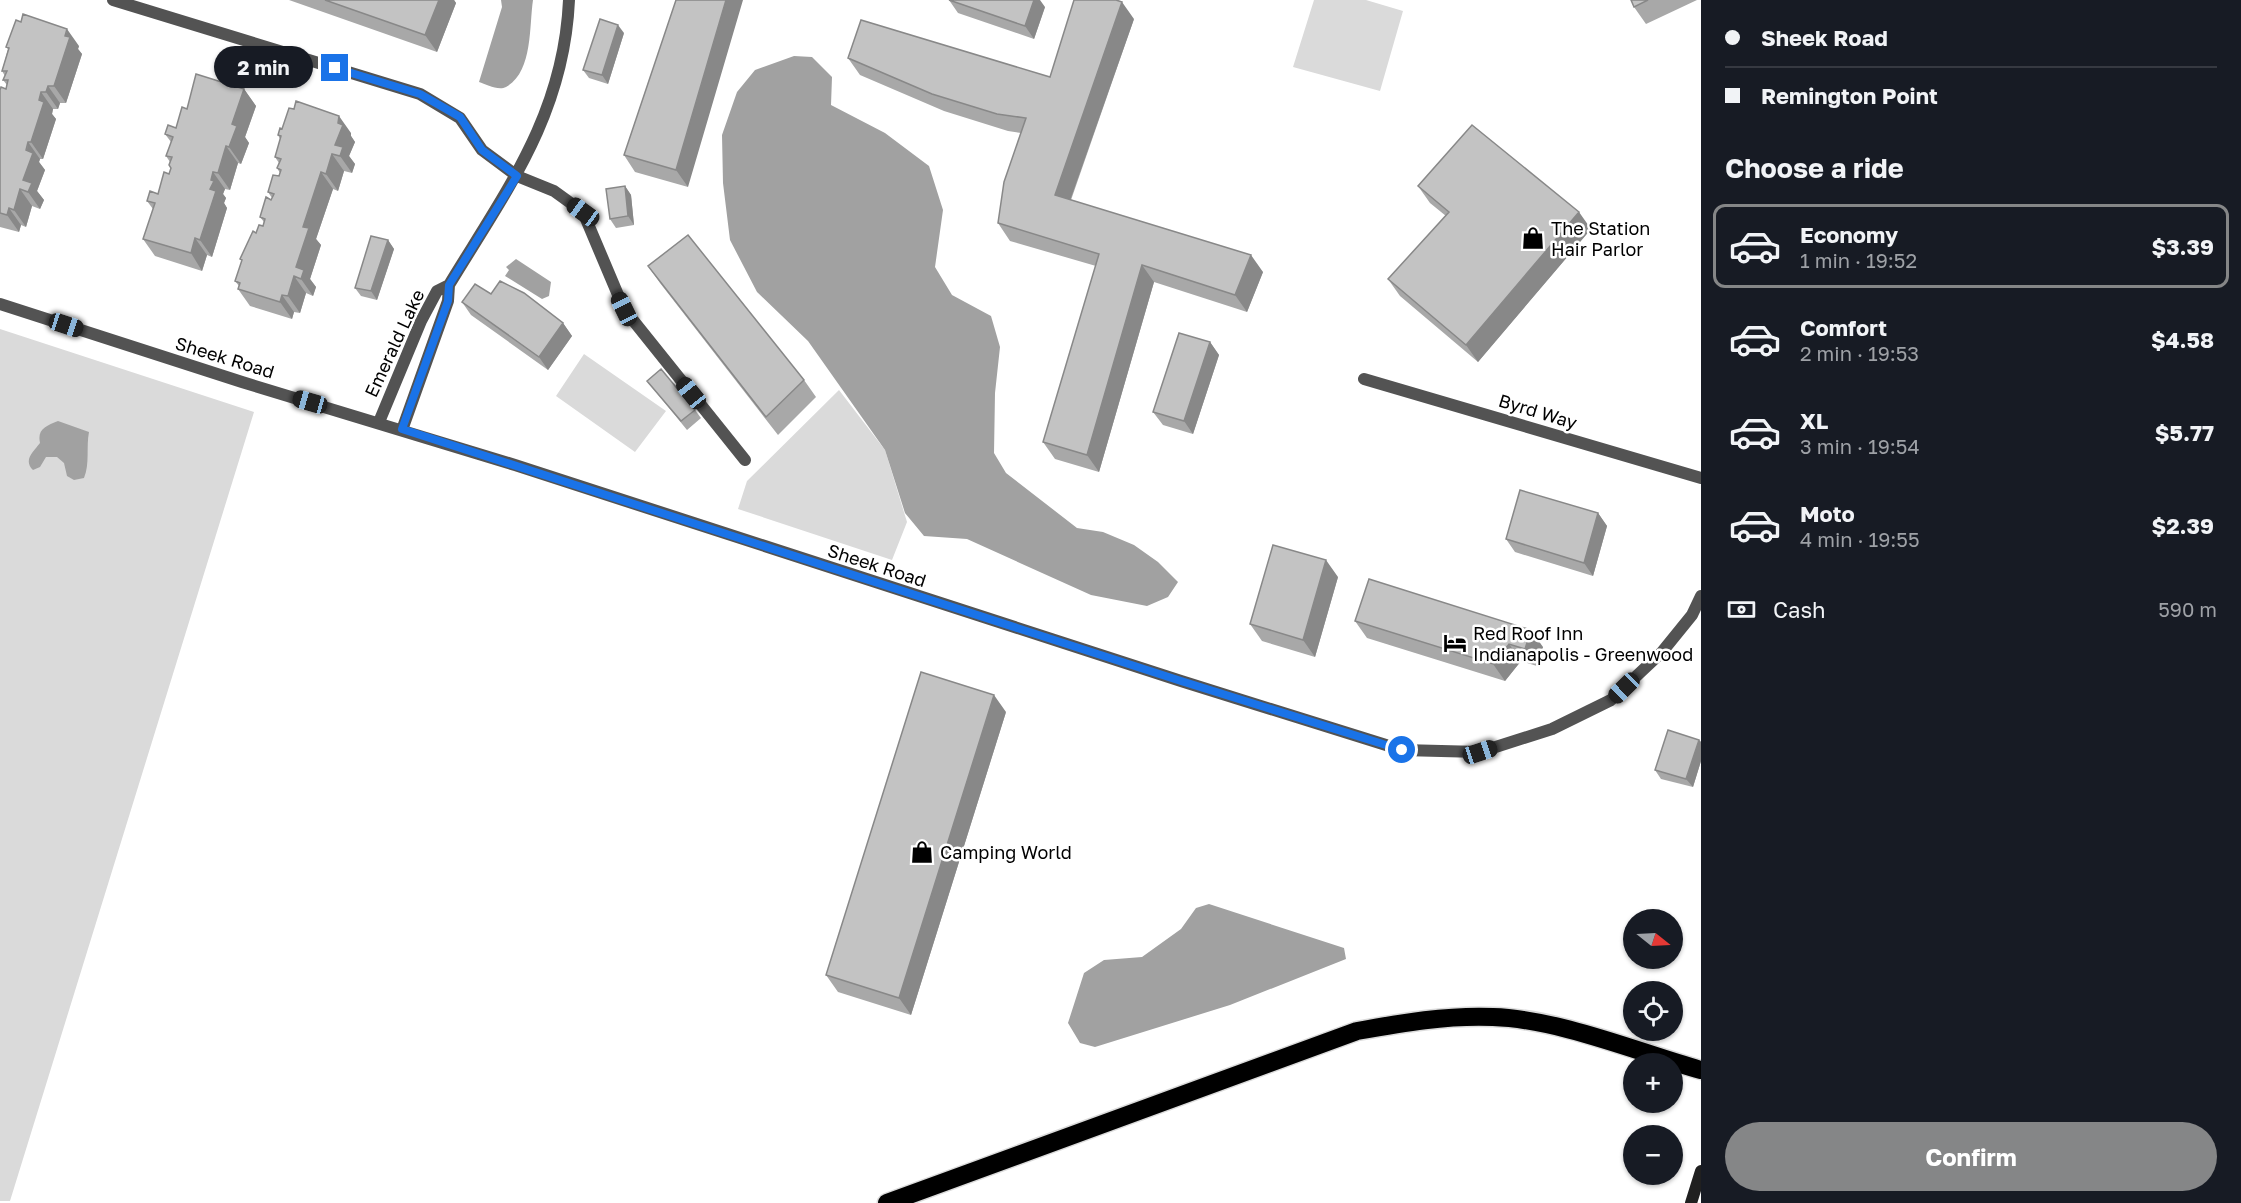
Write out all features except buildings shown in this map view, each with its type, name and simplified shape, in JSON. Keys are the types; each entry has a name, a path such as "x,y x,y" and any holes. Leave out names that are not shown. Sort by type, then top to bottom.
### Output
{"highway":[{"path":"887,1203 1357,1031 1423,1019 1495,1017 1556,1027 1701,1070"}],"main road":[{"path":"1691,1203 1701,1171"}],"street":[{"path":"113,0 420,94 460,117 482,150 517,176 554,191 583,212 624,309 746,460"},
{"name":"Emerald Lake","path":"402,429 448,301 449,285 517,176 544,122 560,68 569,0"},
{"name":"Emerald Lake","path":"379,422 421,321 437,291 449,285"},
{"name":"Sheek Road","path":"0,304 242,382 402,429 1181,681 1402,750 1480,752 1552,729 1611,700 1662,652 1692,615 1701,596"},
{"name":"Byrd Way","path":"1364,378 1701,478"}],"shaded area":[{"path":"501,0 533,0 528,48 521,71 506,87 499,88 479,82 502,7"},
{"path":"1314,0 1366,0 1403,11 1380,91 1293,67"},
{"path":"794,56 812,57 832,77 831,105 885,133 929,166 943,210 935,267 952,295 991,316 1000,347 995,393 994,453 1006,473 1077,528 1103,532 1134,545 1158,562 1178,582 1168,597 1147,606 1091,595 967,539 924,536 905,513 885,450 808,341 757,292 730,240 723,183 722,135 737,92 755,70"},
{"path":"516,259 551,282 549,296 542,299 505,276 509,270 506,267"},
{"path":"0,329 254,412 10,1201 0,1201"},
{"path":"584,354 666,411 635,452 556,396"},
{"path":"839,390 885,450 907,522 892,560 738,509 747,481"},
{"path":"58,421 89,432 84,478 74,480 67,476 64,463 57,457 46,457 40,467 33,470 30,466 29,459 40,443 41,431"},
{"path":"1209,904 1344,948 1346,959 1230,1005 1095,1047 1080,1043 1068,1023 1084,973 1104,960 1142,957 1181,929 1196,908"}],"place":[{"name":"The Station Hair Parlor","path":"1533,238"},
{"name":"Red Roof Inn Indianapolis - Greenwood","path":"1455,643"},
{"name":"Camping World","path":"922,852"}],"route":[{"path":"335,68 420,94 460,117 482,150 517,176 449,285 448,301 402,429 849,575 1402,750"}]}
